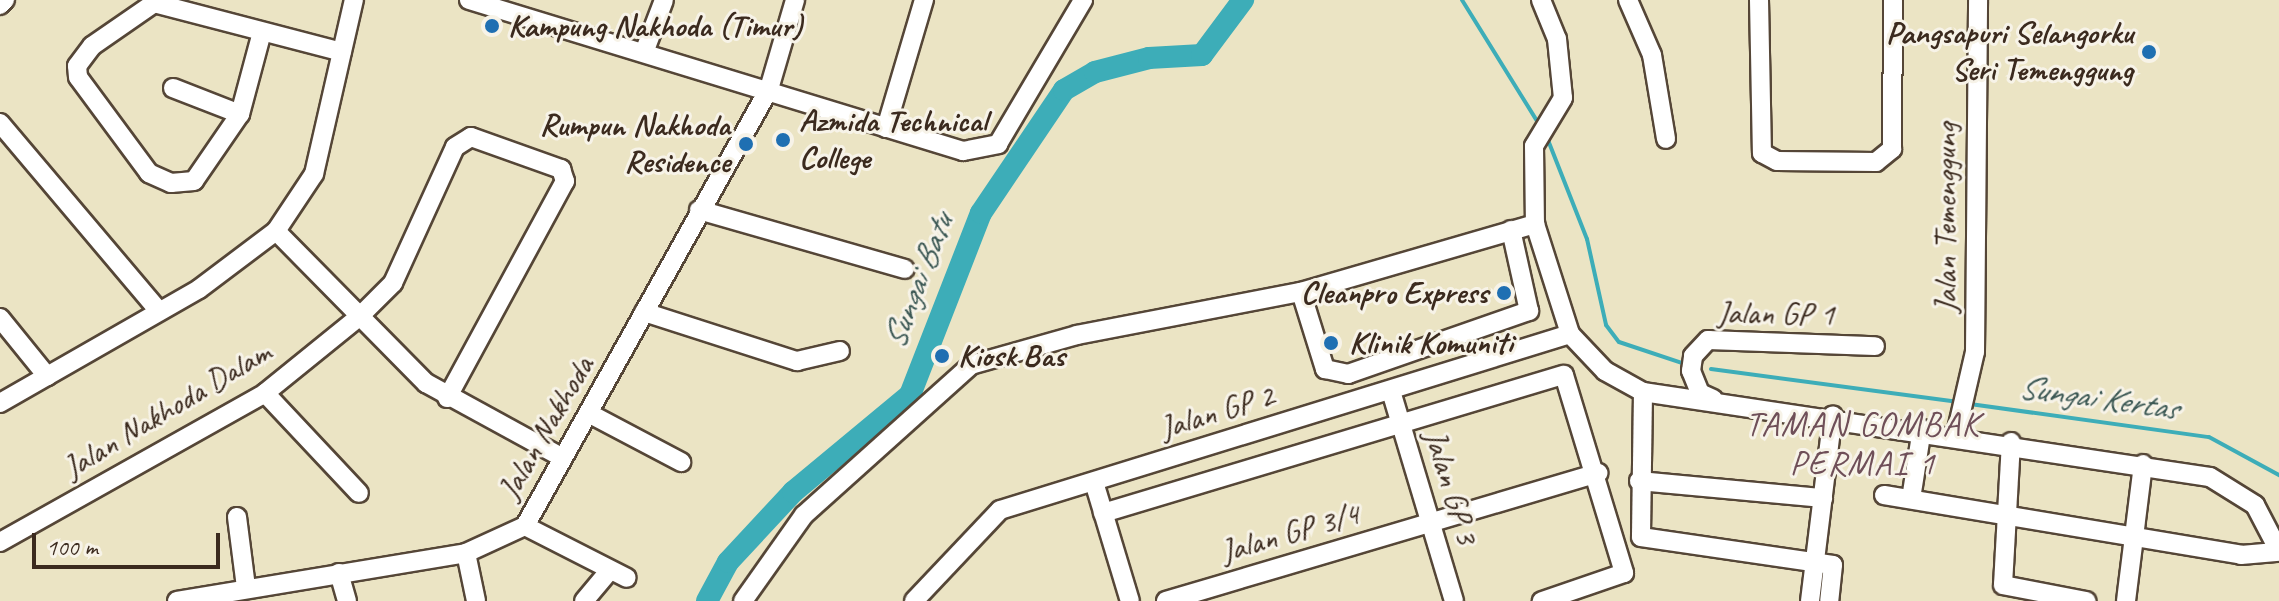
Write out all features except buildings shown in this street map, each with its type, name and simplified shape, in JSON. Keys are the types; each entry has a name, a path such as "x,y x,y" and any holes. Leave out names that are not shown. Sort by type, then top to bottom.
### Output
{"street":[{"path":"0,5 5,0"},
{"path":"0,403 159,311 276,231 314,174 354,0"},
{"path":"469,0 533,9 645,50 963,151 998,144 1083,0"},
{"path":"645,50 664,0"},
{"name":"Jalan Nakhoda","path":"177,601 226,596 246,587 466,553 525,526 563,458 592,415 699,210 769,89 795,0"},
{"path":"886,128 924,0"},
{"path":"1541,0 1563,69 1563,98 1538,140 1535,224 1570,334 1605,371 1643,392 1922,429 1957,428 2011,442 2228,482 2255,505 2279,552 2241,555 1884,495"},
{"path":"1628,0 1652,55 1666,139"},
{"path":"1759,0 1762,153 1777,161 1876,162 1892,149 1893,0"},
{"name":"Jalan Temenggung","path":"1957,428 1970,385 1978,0"},
{"path":"262,32 240,114 214,161 194,181 171,183 149,173 77,66 112,29 154,3 342,52"},
{"path":"173,88 240,114"},
{"path":"0,123 159,311"},
{"name":"Jalan Nakhoda Dalam","path":"0,542 265,393 360,316 401,270 461,139 561,169 563,191 447,398"},
{"path":"699,210 905,269"},
{"path":"743,601 804,515 971,365 1077,335 1301,292 1535,224"},
{"path":"1301,292 1325,369 1348,374 1499,326 1529,311 1511,230"},
{"path":"276,231 447,398 563,458"},
{"path":"644,312 797,361 840,351"},
{"path":"0,318 47,376"},
{"path":"1499,326 1508,355"},
{"name":"Jalan GP 2","path":"914,601 1000,510 1570,334"},
{"name":"Jalan GP 1","path":"1715,401 1700,393 1691,371 1693,356 1708,340 1875,346"},
{"path":"1348,374 1357,401"},
{"path":"1103,513 1400,421 1564,375 1598,473 1624,573 1542,601"},
{"name":"Jalan GP 3","path":"1391,391 1454,601"},
{"path":"1643,392 1637,522 1650,544 1824,564"},
{"path":"265,393 359,493"},
{"path":"592,415 681,462"},
{"path":"1829,601 1824,564 1823,498 1833,415"},
{"path":"1911,499 1922,429"},
{"path":"2011,442 2003,585 2086,601"},
{"path":"2126,601 2143,464"},
{"name":"Jalan GP 3/4","path":"1166,601 1598,473"},
{"path":"1639,481 1823,498"},
{"path":"1094,482 1130,601"},
{"path":"237,517 246,587"},
{"path":"525,526 627,578"},
{"path":"466,553 476,601"},
{"path":"1810,601 1824,564"},
{"path":"584,601 609,571"},
{"path":"339,573 347,601"}],"waterway":[{"name":"Sungai Batu","path":"707,601 728,562 793,492 910,395 981,213 1064,90 1095,72 1149,58 1202,55 1243,0"},
{"name":"Sungai Kertas","path":"1462,0 1539,124"},
{"name":"Sungai Kertas","path":"1546,135 1587,239 1606,325 1619,342 1682,363"},
{"name":"Sungai Kertas","path":"1711,369 1957,402"},
{"name":"Sungai Kertas","path":"1970,404 2209,437 2279,475"}],"place":[{"name":"Kampung Nakhoda (Timur)","path":"492,26"},
{"name":"Pangsapuri Selangorku Seri Temenggung","path":"2149,52"},
{"name":"Azmida Technical College","path":"783,140"},
{"name":"Rumpun Nakhoda Residence","path":"746,144"},
{"name":"Cleanpro Express","path":"1504,293"},
{"name":"Klinik Komuniti","path":"1331,343"},
{"name":"Kiosk Bas","path":"942,356"}],"district":[{"name":"TAMAN GOMBAK PERMAI 1","path":"1863,442"}]}
